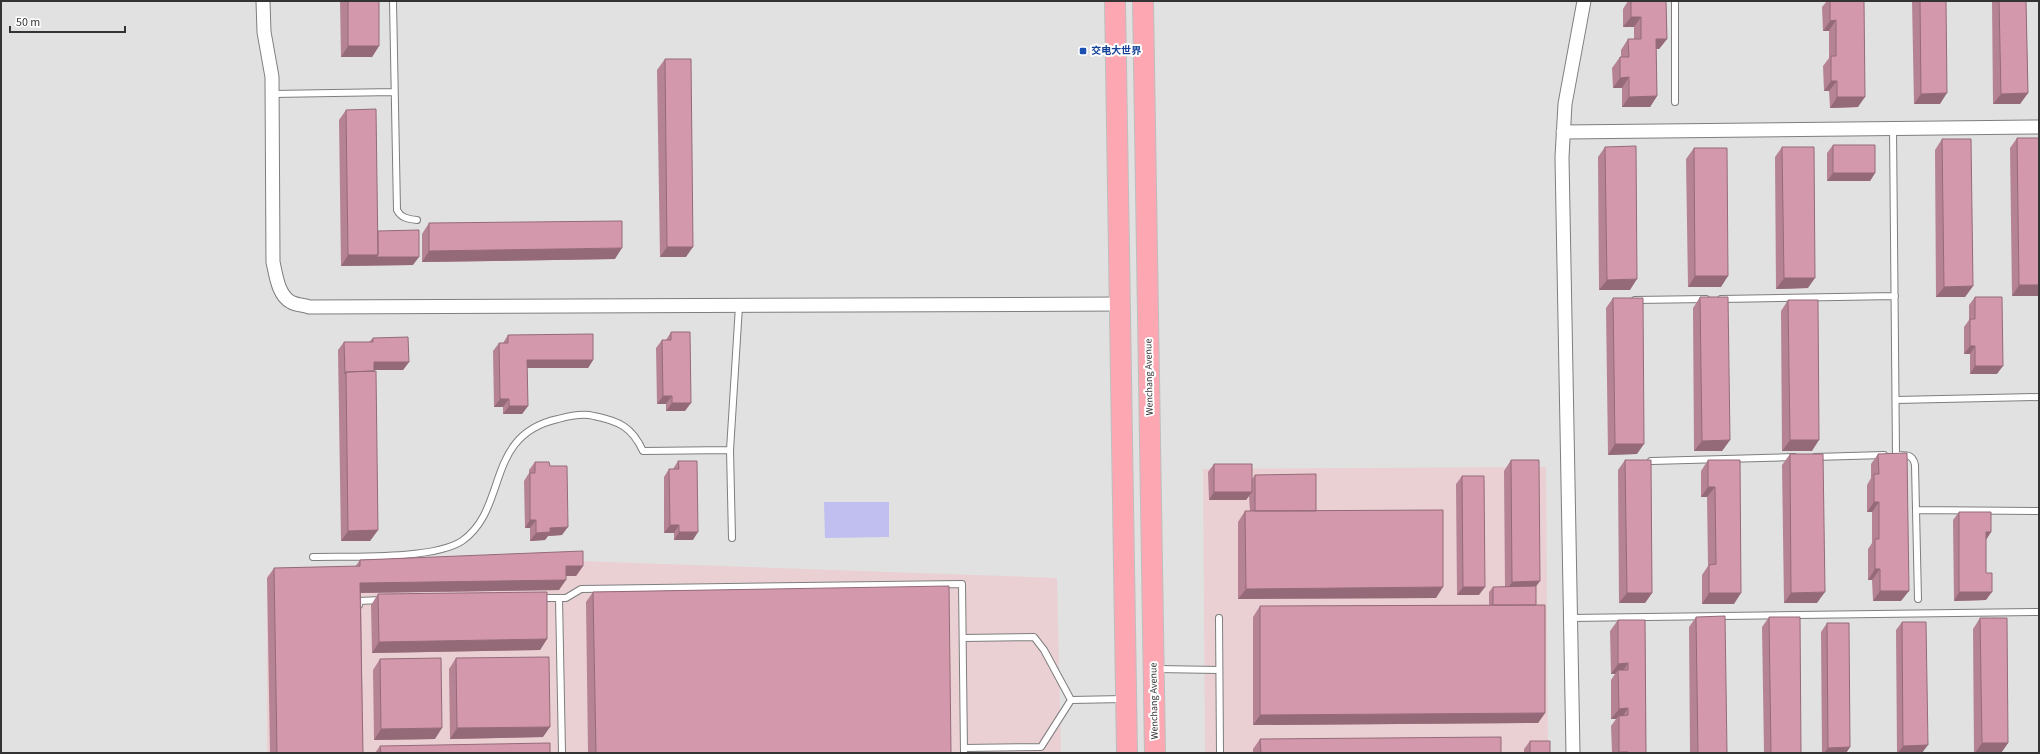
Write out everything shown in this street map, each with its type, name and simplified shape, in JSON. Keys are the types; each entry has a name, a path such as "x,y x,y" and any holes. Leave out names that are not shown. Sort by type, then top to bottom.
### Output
{"main road":[{"path":"1115,1 1127,753"},
{"name":"Wenchang Avenue","path":"1143,1 1155,753"}],"street":[{"path":"263,1 264,32 272,77 273,262 278,283 283,294 290,302 310,307 1120,304"},
{"path":"1573,753 1563,132 1565,104 1584,1"},
{"path":"1563,132 2039,127"}],"lane":[{"path":"393,1 397,210 399,215 417,220"},
{"path":"1675,1 1675,102"},
{"path":"272,94 394,92"},
{"path":"1892,128 1896,296 1896,455"},
{"path":"1628,300 1896,296"},
{"path":"732,538 730,450 739,306"},
{"path":"1896,400 2039,397"},
{"path":"313,557 416,554 442,550 461,541 477,528 484,517 506,457 516,443 535,428 551,420 570,416 591,415 611,420 630,429 643,451 730,450"},
{"path":"1810,457 1909,455 1913,459 1918,600"},
{"path":"1652,461 1802,457"},
{"path":"1916,510 2039,511"},
{"path":"535,598 566,598 582,588 962,584 964,750 1041,747 1071,700"},
{"path":"559,598 562,753"},
{"path":"359,616 359,600 391,600"},
{"path":"1570,618 2039,612"},
{"path":"1218,618 1220,753"},
{"path":"962,638 1034,637 1044,650 1071,700"},
{"path":"1153,669 1219,670"},
{"path":"1071,700 1126,699"}],"shaded area":[{"path":"1546,467 1548,753 1205,753 1203,469"},
{"path":"824,502 889,502 889,537 825,538"},
{"path":"579,561 1057,578 1061,753 267,753 267,575 348,575"}],"building":[{"path":"348,1 379,1 379,46 348,46"},
{"path":"1631,1 1666,1 1667,39 1656,39 1657,96 1629,97 1629,77 1620,78 1620,57 1629,57 1628,39 1641,39 1641,17 1631,17"},
{"path":"1830,1 1864,1 1865,97 1837,97 1837,81 1831,81 1831,56 1836,56 1836,20 1830,21"},
{"path":"1920,1 1946,1 1947,93 1921,94"},
{"path":"1999,1 2026,1 2028,93 2001,94"},
{"path":"665,59 691,59 693,247 667,247"},
{"path":"376,109 378,255 348,255 346,110"},
{"path":"2017,138 2039,138 2039,285 2019,285"},
{"path":"1942,139 1971,139 1973,286 1944,287"},
{"path":"1833,145 1875,145 1875,173 1833,173"},
{"path":"1636,146 1637,279 1607,280 1605,147"},
{"path":"1782,147 1814,147 1815,278 1784,278"},
{"path":"1694,148 1727,148 1728,276 1695,276"},
{"path":"622,221 622,248 429,251 429,223"},
{"path":"419,230 419,257 376,257 378,255 378,231"},
{"path":"1700,297 1728,297 1730,440 1702,441"},
{"path":"1975,297 2002,297 2003,366 1975,366 1975,346 1970,346 1970,319 1975,319"},
{"path":"1613,298 1643,298 1644,444 1615,444"},
{"path":"1788,300 1818,300 1819,440 1790,440"},
{"path":"671,332 690,332 691,403 672,403 672,396 663,396 662,340 671,340"},
{"path":"593,334 593,360 527,360 528,406 509,406 509,399 500,399 499,343 508,343 508,335"},
{"path":"408,337 409,362 374,362 374,371 346,372 345,374 344,342 373,342 373,338"},
{"path":"376,371 378,530 348,531 346,372"},
{"path":"1907,453 1909,591 1880,591 1880,569 1875,569 1875,539 1879,539 1879,502 1874,502 1874,474 1879,474 1878,454"},
{"path":"1790,454 1823,454 1825,592 1791,593"},
{"path":"1511,460 1539,460 1540,581 1512,582"},
{"path":"1625,460 1651,460 1652,593 1627,593"},
{"path":"1708,460 1740,460 1741,593 1709,593 1709,565 1716,564 1715,487 1708,487"},
{"path":"678,461 697,461 698,532 679,532 679,525 670,525 669,469 679,469"},
{"path":"535,462 549,462 550,466 567,466 568,527 550,528 550,532 536,533 536,520 530,520 530,473 535,473"},
{"path":"1214,464 1252,464 1252,492 1214,492"},
{"path":"1316,474 1316,511 1255,511 1255,475"},
{"path":"1462,476 1484,476 1485,587 1463,587"},
{"path":"1443,510 1443,587 1246,589 1245,511"},
{"path":"1959,512 1991,512 1991,532 1986,532 1986,573 1992,573 1992,592 1959,592"},
{"path":"583,551 583,566 566,566 566,580 360,583 363,753 277,753 274,568 360,566 360,560"},
{"path":"949,586 951,753 596,753 593,592"},
{"path":"1536,586 1536,605 1493,605 1493,587"},
{"path":"547,592 547,639 379,642 378,594"},
{"path":"1545,605 1545,713 1260,715 1260,606"},
{"path":"1725,616 1727,753 1698,753 1696,617"},
{"path":"1769,617 1800,617 1801,753 1771,753"},
{"path":"1980,618 2007,618 2008,743 1982,743"},
{"path":"1618,620 1645,620 1646,753 1619,752 1619,716 1628,715 1628,708 1619,709 1618,670 1628,670 1628,663 1618,664"},
{"path":"1902,622 1926,622 1928,745 1903,746"},
{"path":"1827,623 1849,623 1850,747 1828,748"},
{"path":"549,657 550,727 457,728 456,658"},
{"path":"441,658 442,728 381,729 380,659"},
{"path":"1501,737 1501,753 1261,753 1260,739"},
{"path":"1530,741 1550,741 1550,753 1530,753"},
{"path":"550,743 550,753 381,753 380,746"}],"place":[{"name":"交电大世界","path":"1083,51"}]}
